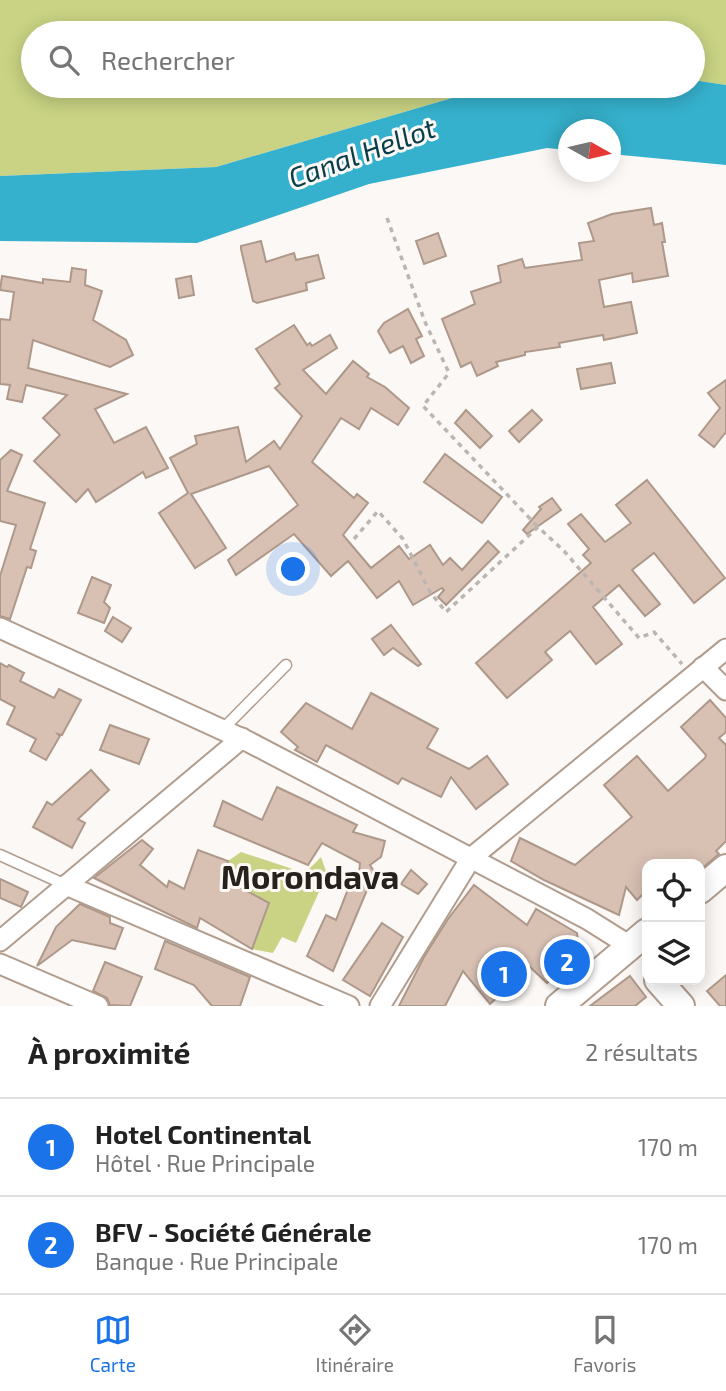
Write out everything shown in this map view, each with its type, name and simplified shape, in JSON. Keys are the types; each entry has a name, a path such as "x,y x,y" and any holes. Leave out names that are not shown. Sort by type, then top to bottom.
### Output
{"main road":[{"path":"705,886 726,868"},
{"path":"559,1006 639,939"},
{"path":"662,985 681,1006"}],"street":[{"path":"0,628 242,738 587,919 639,939"},
{"path":"380,1006 471,859 726,649"},
{"path":"698,671 726,690"},
{"path":"0,941 242,738"},
{"path":"66,885 349,1006"},
{"path":"0,964 98,1006"}],"lane":[{"path":"223,729 286,665"},
{"path":"0,855 66,885"}],"path":[{"path":"387,218 428,331 449,373 422,406 564,551 639,638 654,632 698,671"},
{"path":"354,539 378,511 403,538 430,592 446,612 538,527"}],"green space":[{"path":"0,0 726,0 726,85 705,82 705,21 21,21 21,98 452,98 216,167 0,176"},
{"path":"241,852 305,873 321,857 327,874 296,943 282,937 273,953 252,949 269,903 206,900 228,861"}],"water":[{"name":"Canal Hellot","path":"705,82 726,85 726,165 621,155 621,119 558,119 558,149 547,148 369,184 197,243 0,241 0,176 216,167 452,98 705,98"}],"building":[{"path":"651,208 654,225 662,223 665,242 662,242 668,276 633,282 632,273 599,280 604,307 631,302 637,333 604,340 603,335 559,343 560,347 525,352 525,355 496,362 498,366 477,376 471,362 461,367 442,319 475,304 471,292 501,282 498,266 522,259 525,268 582,260 579,243 594,241 588,223 612,214"},
{"path":"438,233 446,256 424,264 416,241"},
{"path":"261,241 266,262 294,253 296,260 318,255 324,278 306,283 307,290 257,303 253,301 241,246"},
{"path":"72,268 86,270 85,285 102,291 93,320 126,340 133,355 110,367 33,340 28,368 127,394 95,409 114,443 146,427 168,468 146,478 143,472 96,502 88,489 76,502 34,461 60,435 43,418 67,395 26,385 22,402 7,399 10,385 0,384 0,319 10,320 14,292 0,290 2,276 43,283 43,279 70,282"},
{"path":"191,276 194,295 179,298 176,279"},
{"path":"408,309 422,336 416,339 424,356 411,363 403,346 390,353 378,331 384,323"},
{"path":"294,325 307,345 310,343 312,346 330,335 337,348 303,370 326,394 353,361 369,374 367,377 385,387 409,408 398,425 371,408 359,429 341,418 312,462 354,498 357,494 368,503 343,535 371,568 399,546 409,559 430,545 443,565 450,558 462,570 488,541 499,552 446,605 438,597 444,590 442,588 413,605 399,581 377,598 348,561 331,576 294,534 236,575 228,560 298,505 269,466 191,494 226,548 195,568 159,513 188,493 170,458 197,444 195,436 238,427 246,462 274,441 280,449 302,416 275,388 280,384 256,349"},
{"path":"611,363 615,383 581,389 577,369"},
{"path":"726,380 726,432 714,447 699,435 720,408 708,393"},
{"path":"466,410 492,436 480,448 455,423"},
{"path":"532,410 542,420 519,442 509,431"},
{"path":"11,450 22,455 7,491 45,503 30,549 36,551 31,568 27,567 10,619 0,616 0,576 16,525 0,521 0,460"},
{"path":"445,454 502,497 482,523 424,482"},
{"path":"647,480 725,578 694,603 654,553 632,570 660,604 645,616 619,585 593,607 622,644 596,664 570,631 545,652 552,660 507,698 476,663 591,563 583,555 589,549 568,524 581,514 605,542 631,523 616,505"},
{"path":"552,498 561,510 527,534 523,530 541,509 539,507"},
{"path":"92,577 111,585 104,602 110,608 104,623 78,613"},
{"path":"113,617 131,628 122,642 105,631"},
{"path":"391,625 421,664 418,666 393,648 384,655 372,639"},
{"path":"0,663 24,673 20,681 54,698 59,689 81,700 62,735 58,734 60,736 46,760 30,751 36,739 7,724 15,707 0,699"},
{"path":"371,693 438,729 427,748 469,769 487,756 508,784 476,809 451,777 441,797 402,778 398,784 326,745 317,762 295,750 298,747 281,732 306,703 352,729"},
{"path":"710,700 726,718 726,732 719,738 726,745 726,841 716,851 719,854 705,866 705,859 642,859 642,895 637,900 626,887 619,915 544,880 511,861 520,838 575,865 632,817 604,785 637,756 668,791 705,758 706,755 681,727"},
{"path":"110,725 149,739 139,764 100,750"},
{"path":"91,770 109,790 78,819 85,823 72,848 33,827 47,802 52,805"},
{"path":"277,787 357,825 353,832 385,841 381,857 370,865 377,876 367,890 333,971 307,956 326,915 336,920 350,884 358,883 360,863 322,843 308,865 214,826 223,801 262,820"},
{"path":"142,840 153,849 140,865 167,887 169,881 184,889 198,850 228,861 223,878 269,903 252,949 200,918 197,928 94,878"},
{"path":"411,870 427,884 418,894 401,884"},
{"path":"0,879 28,892 21,907 0,898"},
{"path":"474,885 527,925 536,909 577,933 579,951 547,983 530,967 490,1004 463,971 445,1006 399,1006 424,957"},
{"path":"80,904 110,917 110,923 123,928 115,949 72,940 37,966 56,927"},
{"path":"382,923 403,937 370,996 343,980"},
{"path":"165,941 250,977 240,1006 212,1006 194,985 155,969"},
{"path":"105,962 142,977 130,1006 110,1005 107,998 93,991"},
{"path":"726,975 726,1006 720,1006 707,991"},
{"path":"630,976 646,997 635,1006 590,1006"}],"place":[{"name":"BFV - Société Générale","path":"567,962"},
{"name":"Hotel Continental","path":"504,974"}],"district":[{"name":"Morondava","path":"310,877"}]}
